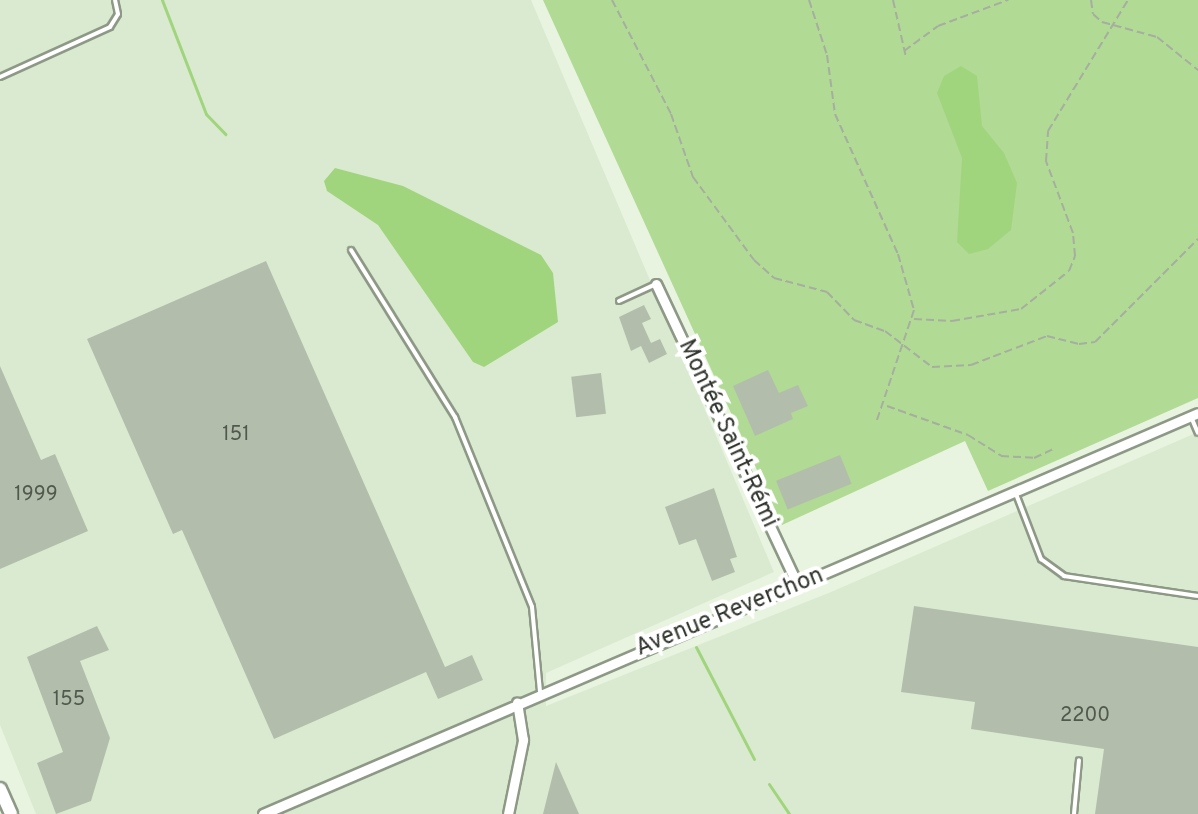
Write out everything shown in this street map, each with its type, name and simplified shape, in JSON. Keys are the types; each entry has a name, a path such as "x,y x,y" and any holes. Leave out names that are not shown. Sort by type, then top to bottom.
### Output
{"main road":[{"path":"0,789 11,814"}],"street":[{"name":"Montée Saint-Rémi","path":"656,284 797,584"},
{"name":"Avenue Reverchon","path":"263,814 540,692 1016,494 1194,415"},
{"path":"508,814 523,740 517,702"}],"lane":[{"path":"0,77 110,27 118,14 115,0"},
{"path":"351,250 416,348 461,430 532,607 540,692"},
{"path":"619,301 656,284"},
{"path":"1194,415 1198,433"},
{"path":"1016,494 1041,559 1064,576 1198,596"},
{"path":"1074,814 1079,760"}],"path":[{"path":"612,0 671,114 693,177 754,260 774,278 827,292 854,320 885,331 903,348 942,369 1031,346 1047,336 1079,344 1095,342 1198,239"},
{"path":"809,0 827,55 835,114 898,254 914,319 886,406 876,423"},
{"path":"893,0 906,57"},
{"path":"904,51 938,26 1008,0"},
{"path":"1091,0 1093,14 1109,25 1157,37 1198,70"},
{"path":"914,319 952,321 1021,309 1069,271 1075,256 1073,233 1049,173 1045,143 1054,115 1084,75 1109,25 1128,0"},
{"path":"886,406 968,435 1001,456 1034,458 1053,449"}],"shaded area":[{"path":"0,0 531,0 774,572 546,673 546,706 831,592 1198,432 1198,814 36,814 0,725"},
{"path":"543,0 1198,0 1198,398 988,491 965,441 782,525"},
{"path":"961,66 977,76 982,126 1004,153 1017,183 1011,230 988,249 969,254 957,242 962,158 937,93 944,76"},
{"path":"335,168 403,186 541,255 553,273 558,322 484,367 473,362 378,225 327,191 324,181"}],"building":[{"path":"266,261 445,667 472,655 483,680 438,699 426,672 274,739 182,530 173,534 87,339"},
{"path":"644,305 651,319 642,323 651,343 660,339 667,354 649,363 641,346 631,351 619,317"},
{"path":"0,366 41,460 55,454 88,531 0,569"},
{"path":"768,370 779,393 798,385 808,406 791,413 793,419 755,436 733,386"},
{"path":"601,373 606,414 576,417 571,377"},
{"path":"840,455 852,484 788,510 776,481"},
{"path":"714,488 737,557 730,559 735,572 712,581 696,539 679,545 665,507"},
{"path":"914,606 1198,647 1198,814 1095,814 1104,749 971,729 975,702 901,692"},
{"path":"97,626 109,650 80,661 110,738 91,801 56,814 37,763 63,752 27,657"},
{"path":"556,762 579,814 543,814"}],"waterway":[{"path":"162,0 206,114 225,134"},
{"path":"696,647 754,759"},
{"path":"769,784 789,814"}]}
